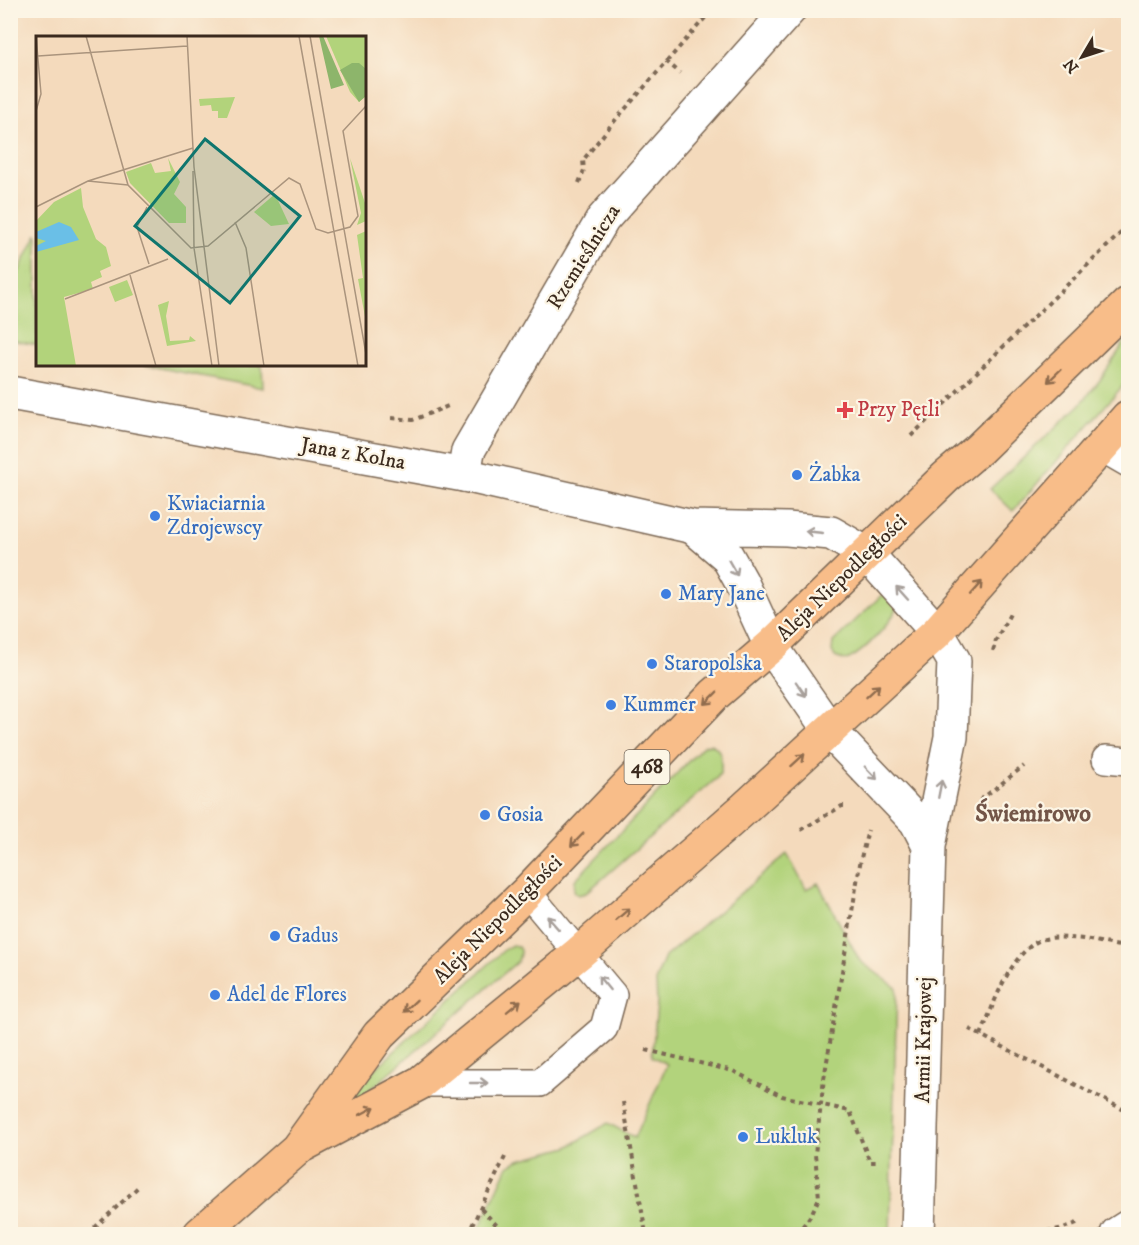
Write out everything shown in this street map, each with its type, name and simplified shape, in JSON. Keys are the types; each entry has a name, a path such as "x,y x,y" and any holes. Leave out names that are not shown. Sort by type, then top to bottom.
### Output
{"main road":[{"name":"Aleja Niepodległości","path":"297,1149 379,1035 527,892 714,695 771,646 1128,304"},
{"name":"Aleja Niepodległości","path":"200,1234 297,1149 420,1083 579,953 831,731 937,632 1115,455 1128,417"}],"street":[{"name":"Rzemieślnicza","path":"464,475 468,451 603,219 789,10"},
{"name":"Jana z Kolna","path":"10,393 464,475 693,527 787,529 831,534 867,554 937,632"},
{"name":"Jana z Kolna","path":"693,527 727,556 771,646 831,731"},
{"name":"Armii Krajowej","path":"918,1234 929,846 951,737 954,661 937,632"},
{"path":"831,731 916,821 929,846"},
{"path":"1117,1234 1128,1227"}],"lane":[{"path":"420,1083 540,1083 604,1028 613,995 527,892"}],"path":[{"path":"583,160 712,10"},
{"path":"911,436 1128,226"},
{"path":"390,418 413,420 450,406"},
{"path":"991,660 996,640 1016,605"},
{"path":"976,803 1024,766"},
{"path":"801,830 842,806 852,807"},
{"path":"797,1234 811,1215 819,1198 815,1154 820,1104 843,959 870,820"},
{"path":"981,1035 1002,983 1034,943 1049,938 1072,938 1128,946"},
{"path":"969,1029 1128,1112"},
{"path":"646,1050 733,1071 782,1096 850,1111 870,1162"},
{"path":"623,1102 646,1234"},
{"path":"468,1234 505,1157"},
{"path":"88,1234 138,1187"},
{"path":"480,1208 505,1234"},
{"path":"989,1234 989,1229 1018,1233 1066,1228 1087,1219"}],"green space":[{"path":"36,235 36,345 10,340 11,288"},
{"path":"1128,337 1128,380 1013,511 990,489 1080,405 1100,380"},
{"path":"150,366 262,366 263,388"},
{"path":"885,592 898,606 884,628 870,643 849,659 842,660 835,657 832,651 833,642"},
{"path":"710,744 717,749 720,755 721,772 717,778 586,893 578,895 574,891 575,880 703,746"},
{"path":"787,854 806,889 818,883 860,961 897,988 890,1234 477,1234 508,1166 519,1160 568,1147 608,1123 635,1138 667,1064 652,1056 657,1004 656,979 665,957"},
{"path":"512,945 520,950 518,961 339,1117 330,1111 505,949"}],"place":[{"name":"Przy Pętli","path":"845,410"},
{"name":"Żabka","path":"797,475"},
{"name":"Kwiaciarnia Zdrojewscy","path":"155,516"},
{"name":"Mary Jane","path":"666,594"},
{"name":"Staropolska","path":"652,664"},
{"name":"Kummer","path":"611,705"},
{"name":"Gosia","path":"485,815"},
{"name":"Gadus","path":"275,936"},
{"name":"Adel de Flores","path":"215,995"},
{"name":"Lukluk","path":"743,1137"}],"district":[{"name":"Świemirowo","path":"1033,814"}]}
